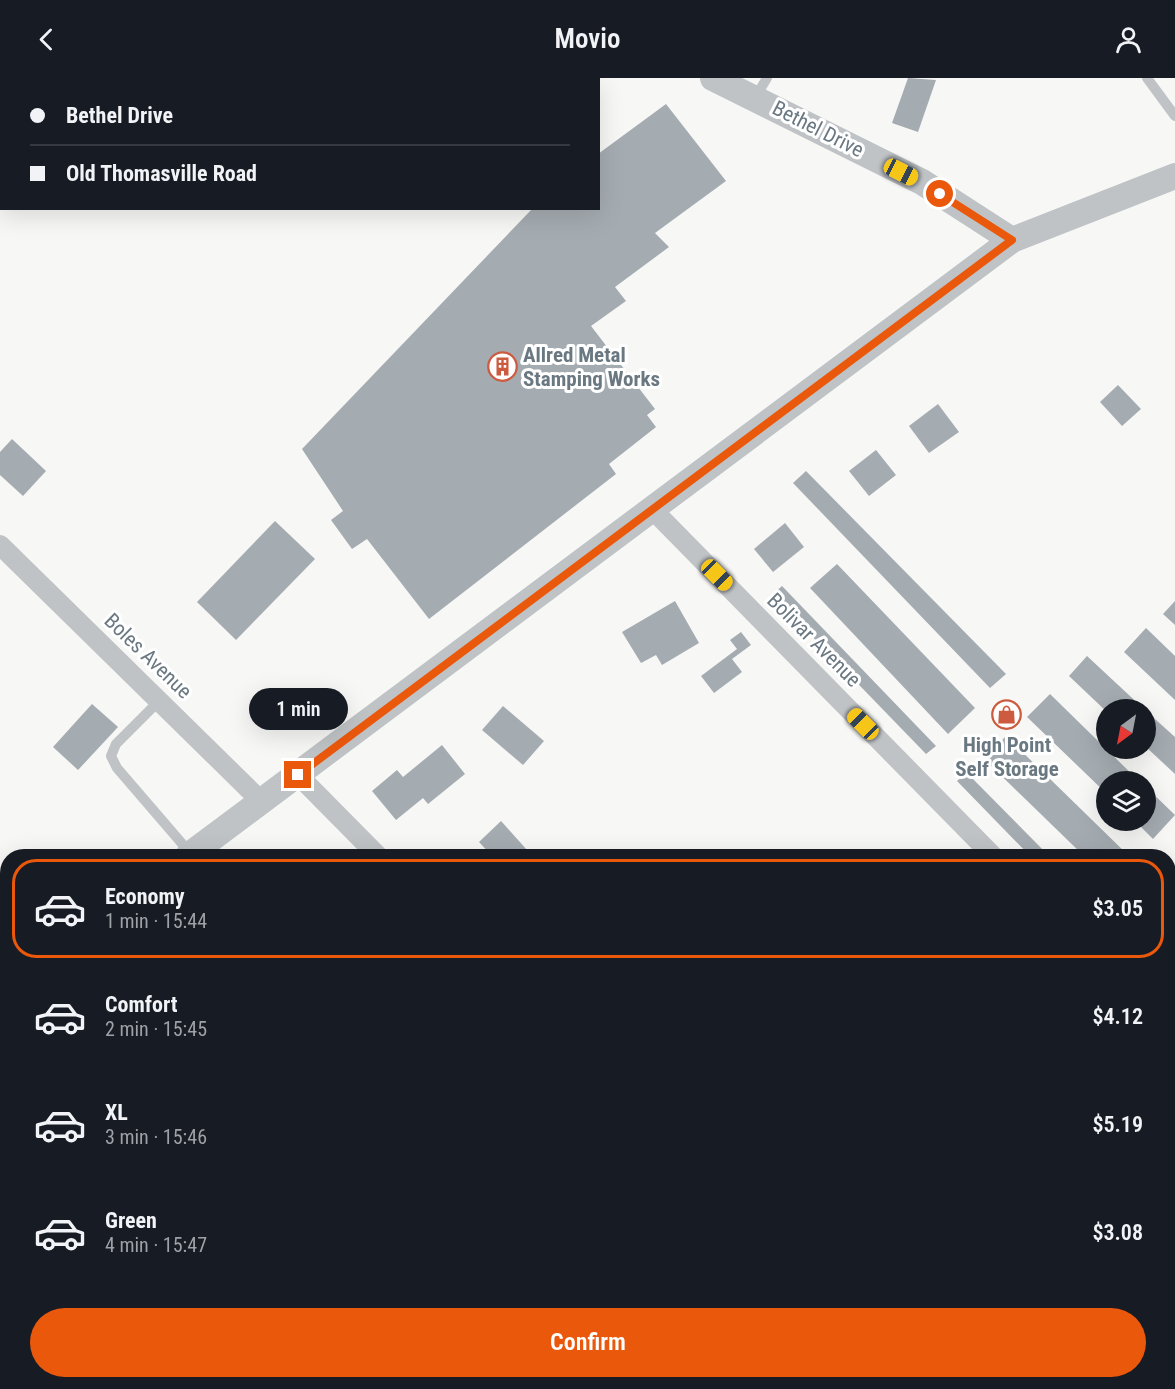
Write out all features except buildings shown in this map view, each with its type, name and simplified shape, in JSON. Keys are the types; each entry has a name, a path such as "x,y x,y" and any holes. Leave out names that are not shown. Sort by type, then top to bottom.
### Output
{"street":[{"name":"Bethel Drive","path":"713,78 761,88 922,183 1012,240"},
{"path":"199,849 1012,240 1175,176"},
{"name":"Bolivar Avenue","path":"652,509 986,849"},
{"name":"Boles Avenue","path":"0,545 262,802"},
{"path":"298,775 371,849"}],"lane":[{"path":"1147,78 1175,116"},
{"path":"159,701 116,744 111,756 117,768 184,849"}],"place":[{"name":"Allred Metal Stamping Works","path":"502,367"},
{"name":"High Point Self Storage","path":"1007,714"}],"route":[{"path":"298,775 1012,240 940,194"}]}
